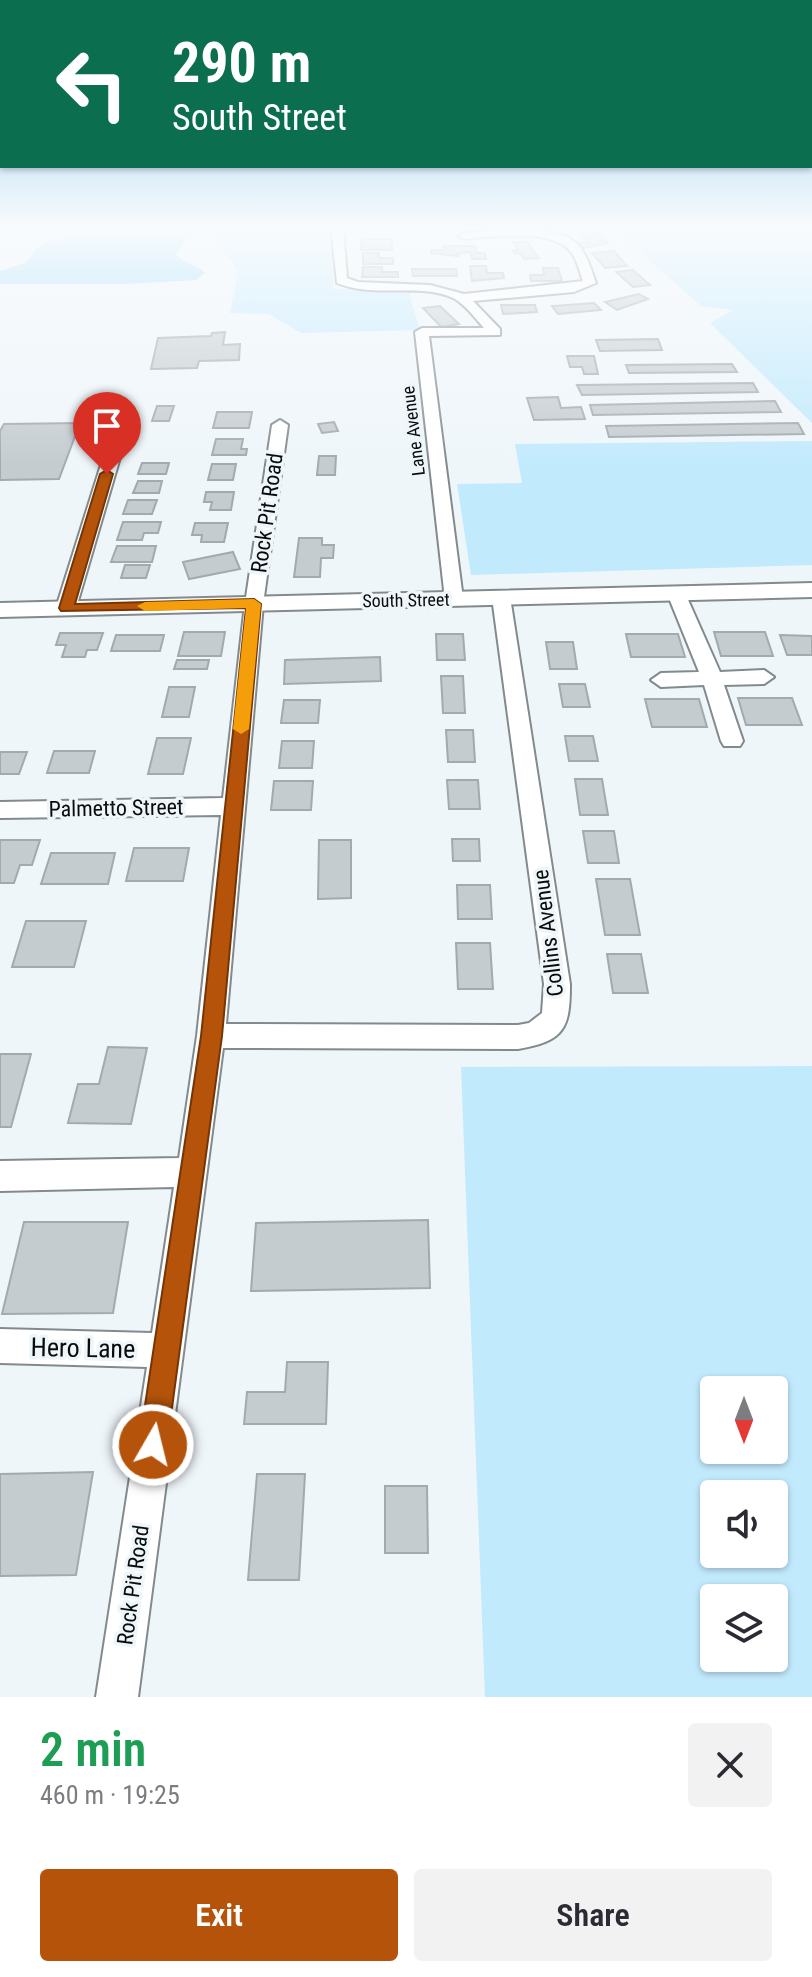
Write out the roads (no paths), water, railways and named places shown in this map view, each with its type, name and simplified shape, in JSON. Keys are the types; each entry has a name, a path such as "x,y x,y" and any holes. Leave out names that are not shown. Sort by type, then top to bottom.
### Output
{"main road":[{"name":"South Street","path":"0,610 812,590"}],"street":[{"name":"Lane Avenue","path":"454,599 422,332 495,332 470,306"},
{"path":"66,608 123,420"},
{"name":"Rock Pit Road","path":"117,1697 211,1036 254,604 280,425"},
{"path":"676,593 712,678 732,741"},
{"name":"Collins Avenue","path":"211,1036 518,1037 536,1034 556,1018 557,984 501,597"},
{"path":"661,680 764,677"},
{"name":"Palmetto Street","path":"0,810 233,806"},
{"path":"0,1176 192,1172"},
{"name":"Hero Lane","path":"0,1346 167,1350"}]}
